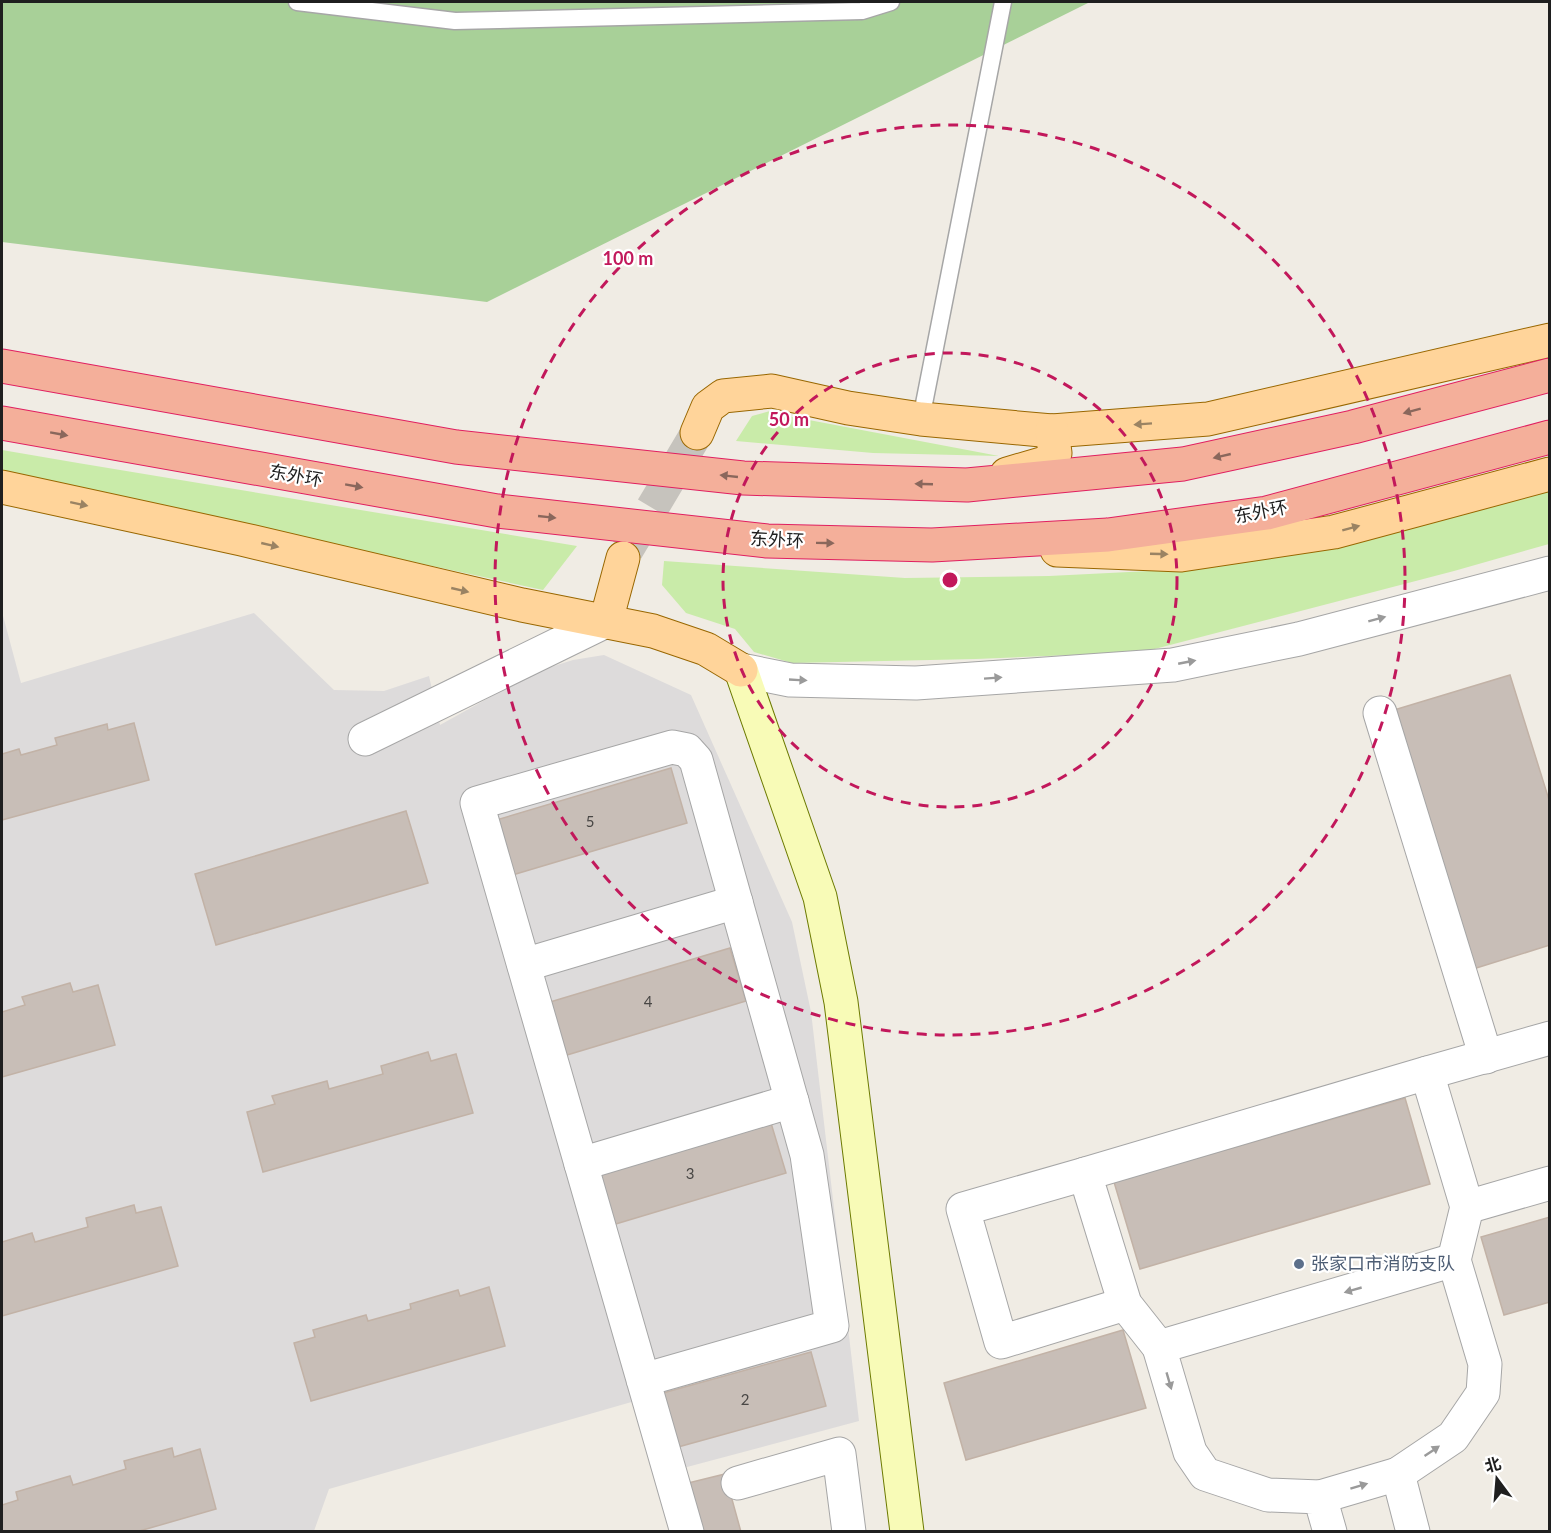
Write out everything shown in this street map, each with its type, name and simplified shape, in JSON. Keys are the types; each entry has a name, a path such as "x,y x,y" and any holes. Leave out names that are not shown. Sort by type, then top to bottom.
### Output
{"highway":[{"path":"2,366 456,447 743,478 967,485 1183,464 1353,427 1550,375"},
{"name":"东外环","path":"2,423 497,511 767,541 932,545 1108,535 1268,513 1550,437"}],"main road":[{"path":"1208,419 1550,340"},
{"path":"697,434 708,407 723,396 772,391 848,408 921,419 1052,431 1208,419 1550,365"},
{"path":"967,485 1048,462 1055,453 1052,431"},
{"path":"932,545 1181,555 1334,532 1550,474"},
{"path":"2,487 241,539 522,605 653,631 706,649 741,670 820,897 841,1002 907,1532"},
{"path":"606,621 623,558"}],"street":[{"path":"741,670 790,680 916,683 1173,665 1299,639 1550,573"},
{"path":"365,739 430,705 606,621"},
{"path":"1380,713 1486,1056"},
{"path":"643,1380 832,1326 807,1155 696,760 687,750 672,747 477,803 524,965 643,1380 687,1532"},
{"path":"524,965 736,902"},
{"path":"1125,1304 1001,1342 963,1209 1550,1038"},
{"path":"1085,1174 1125,1304 1160,1347 1190,1452 1205,1474 1268,1495 1320,1497 1398,1474 1453,1437 1483,1393 1485,1364 1454,1260 1467,1208 1427,1073"},
{"path":"581,1164 792,1101"},
{"path":"1467,1208 1550,1183"},
{"path":"1160,1347 1454,1260"},
{"path":"738,1483 839,1454 849,1532"},
{"path":"1398,1474 1413,1532"},
{"path":"1320,1497 1330,1532"}],"lane":[{"path":"297,2 455,21 862,10 891,2"},
{"path":"921,419 1003,2"}],"shaded area":[{"path":"2,612 21,683 254,613 334,690 384,691 429,676 440,725 535,672 573,660 604,655 691,695 792,922 811,1012 859,1421 657,1475 635,1401 329,1489 314,1531 2,1531"}],"green space":[{"path":"2,2 1090,2 487,302 2,242"},
{"path":"770,411 999,456 873,453 736,441 752,416"},
{"path":"2,450 577,546 543,590 2,473"},
{"path":"1549,490 1549,544 1143,652 792,663 754,652 735,629 686,613 662,585 664,561 905,578 1049,576 1189,569"}],"building":[{"path":"1510,675 1550,803 1550,945 1473,969 1394,710"},
{"path":"134,723 149,780 2,820 2,754 19,749 21,755 57,745 55,738 107,724 108,730"},
{"path":"671,768 687,823 509,876 493,821"},
{"path":"406,811 428,883 216,945 195,874"},
{"path":"730,948 746,1001 567,1055 550,1002"},
{"path":"70,983 73,992 98,985 115,1045 2,1077 2,1012 25,1005 22,997"},
{"path":"428,1052 431,1061 456,1054 473,1113 263,1172 247,1112 275,1104 272,1096 327,1081 329,1089 383,1074 381,1066"},
{"path":"1405,1098 1430,1184 1140,1269 1114,1182"},
{"path":"771,1123 786,1173 609,1226 594,1176"},
{"path":"134,1205 136,1213 161,1207 178,1266 2,1316 2,1242 32,1233 35,1242 88,1227 86,1218"},
{"path":"1550,1217 1550,1302 1504,1315 1481,1237"},
{"path":"489,1287 505,1346 311,1401 294,1343 315,1337 313,1330 366,1315 368,1321 411,1309 410,1304 458,1290 460,1296"},
{"path":"1123,1330 1146,1408 966,1460 944,1383"},
{"path":"811,1352 826,1406 678,1447 663,1393"},
{"path":"172,1448 174,1457 200,1449 216,1509 136,1532 2,1532 2,1505 18,1500 16,1492 70,1476 73,1485 126,1469 124,1461"},
{"path":"725,1474 741,1532 701,1532 688,1483"}],"tunnel":[{"path":"627,550 697,433"}],"place":[{"name":"张家口市消防支队","path":"1299,1264"}]}
